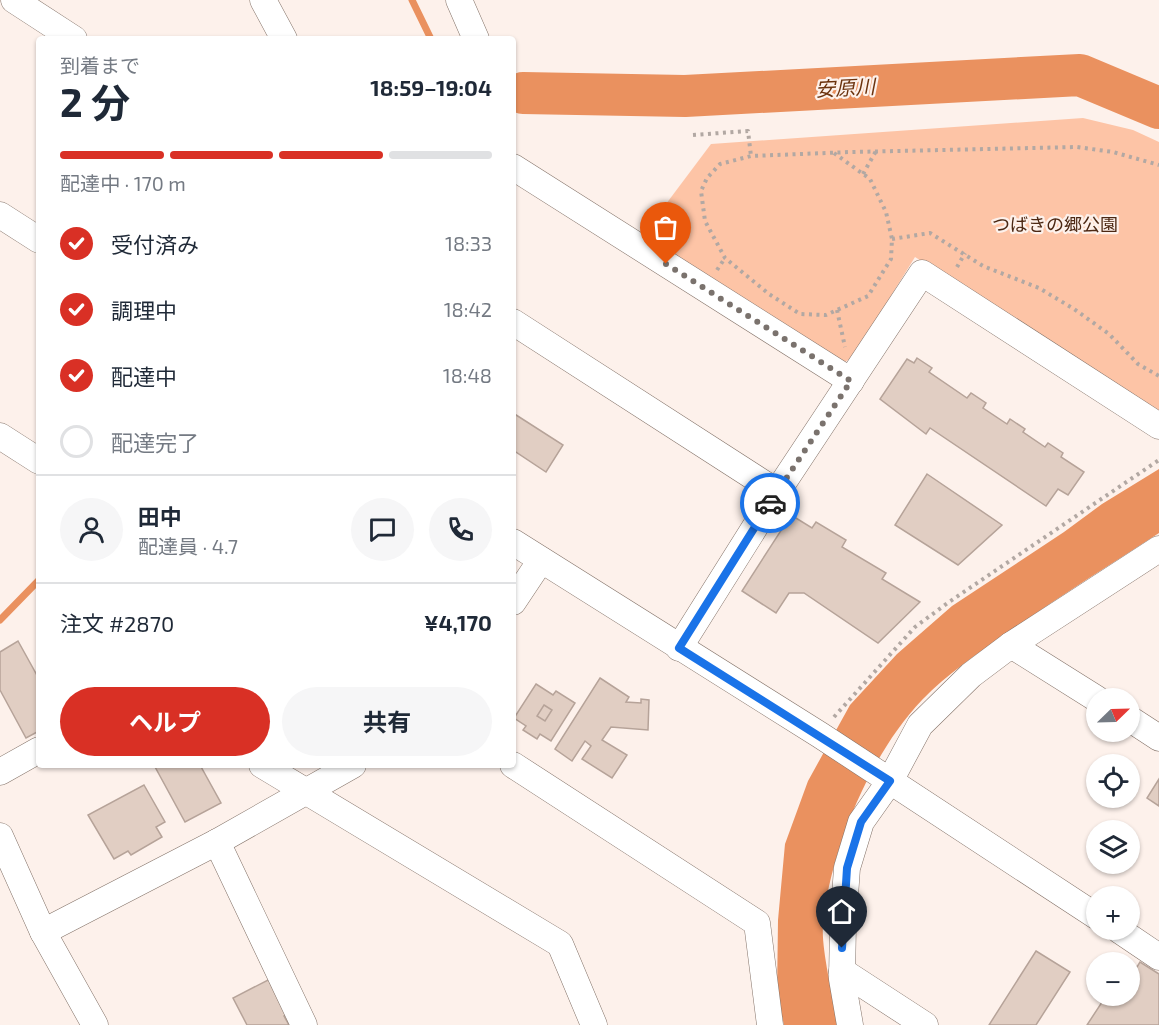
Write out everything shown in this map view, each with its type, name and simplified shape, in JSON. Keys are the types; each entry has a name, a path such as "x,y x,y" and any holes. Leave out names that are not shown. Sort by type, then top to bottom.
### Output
{"street":[{"path":"14,0 69,36"},
{"path":"263,0 282,36"},
{"path":"459,0 475,36"},
{"path":"516,169 851,381"},
{"path":"0,215 36,238"},
{"path":"679,648 777,492 922,273 1159,426"},
{"path":"516,324 777,492"},
{"path":"0,436 36,459"},
{"path":"516,544 820,735 1086,908"},
{"path":"516,598 541,560"},
{"path":"850,1025 842,971 847,868 861,822 890,781 920,725 971,675 1011,645 1154,560"},
{"path":"1011,645 1086,692"},
{"path":"1140,726 1159,738"},
{"path":"0,772 36,752"},
{"path":"516,767 756,923 770,1025"},
{"path":"267,768 560,944 594,1025"},
{"path":"43,933 217,842 348,768"},
{"path":"0,836 43,933 95,1025"},
{"path":"217,842 304,1025"},
{"path":"1134,940 1159,957"},
{"path":"842,971 925,1025"}],"path":[{"path":"693,135 748,131 750,156"},
{"path":"834,153 870,179 886,212 892,239 891,259 868,296 826,315 800,314 769,294 725,258 705,220 701,191 707,178 720,164 750,156 876,151 1077,147 1113,152 1159,165"},
{"path":"863,174 876,151"},
{"path":"892,239 930,233 983,266 1039,288 1109,333 1138,364 1159,376"},
{"path":"820,735 849,698 915,627 948,602 1159,460"}],"green space":[{"name":"つばきの郷公園","path":"1083,118 1133,130 1159,142 1159,412 915,257 853,357 840,365 642,236 711,144"}],"shaded area":[{"path":"1159,469 1159,533 1045,607 952,673 922,700 885,748 869,776 843,837 827,898 823,936 837,1025 784,1025 777,995 778,920 785,844 808,781 850,705 897,654 952,606 1102,504"}],"building":[{"path":"917,358 932,368 929,372 967,398 971,393 986,403 983,408 1007,424 1010,419 1025,429 1023,432 1045,447 1048,443 1063,453 1061,457 1084,472 1068,495 1058,489 1046,506 930,428 926,434 880,399 907,359 914,363"},
{"path":"516,415 563,445 546,472 516,452"},
{"path":"927,474 1002,525 958,565 895,525"},
{"path":"791,515 812,528 816,522 846,540 842,547 886,573 882,579 920,602 878,643 804,593 789,593 776,613 742,591"},
{"path":"18,641 36,674 36,733 26,738 0,690 0,652"},
{"path":"600,678 629,697 626,702 641,703 641,699 649,700 648,730 611,727 602,740 627,755 612,778 582,759 591,746 585,741 572,761 555,749"},
{"path":"536,684 553,695 556,691 575,703 551,741 540,734 537,739 523,730 526,726 516,719 516,715"},
{"path":"544,705 552,710 545,721 537,716"},
{"path":"156,768 202,768 221,803 185,822"},
{"path":"1159,779 1159,806 1147,798"},
{"path":"144,785 165,822 156,827 162,837 131,855 128,851 114,859 88,815"},
{"path":"1036,951 1070,972 1036,1025 989,1025"},
{"path":"1140,962 1159,974 1159,1025 1087,1025 1099,1006 1140,1006"},
{"path":"272,978 290,1013 284,1016 289,1025 247,1025 233,998"}],"waterway":[{"path":"412,0 430,36"},
{"name":"安原川","path":"523,93 685,96 1080,75 1159,108"},
{"path":"516,101 523,93"},
{"path":"0,620 36,583"}],"way so far":[{"path":"666,264 851,381 770,503"}],"route":[{"path":"770,503 679,648 890,781 861,822 847,868 842,948"}]}
